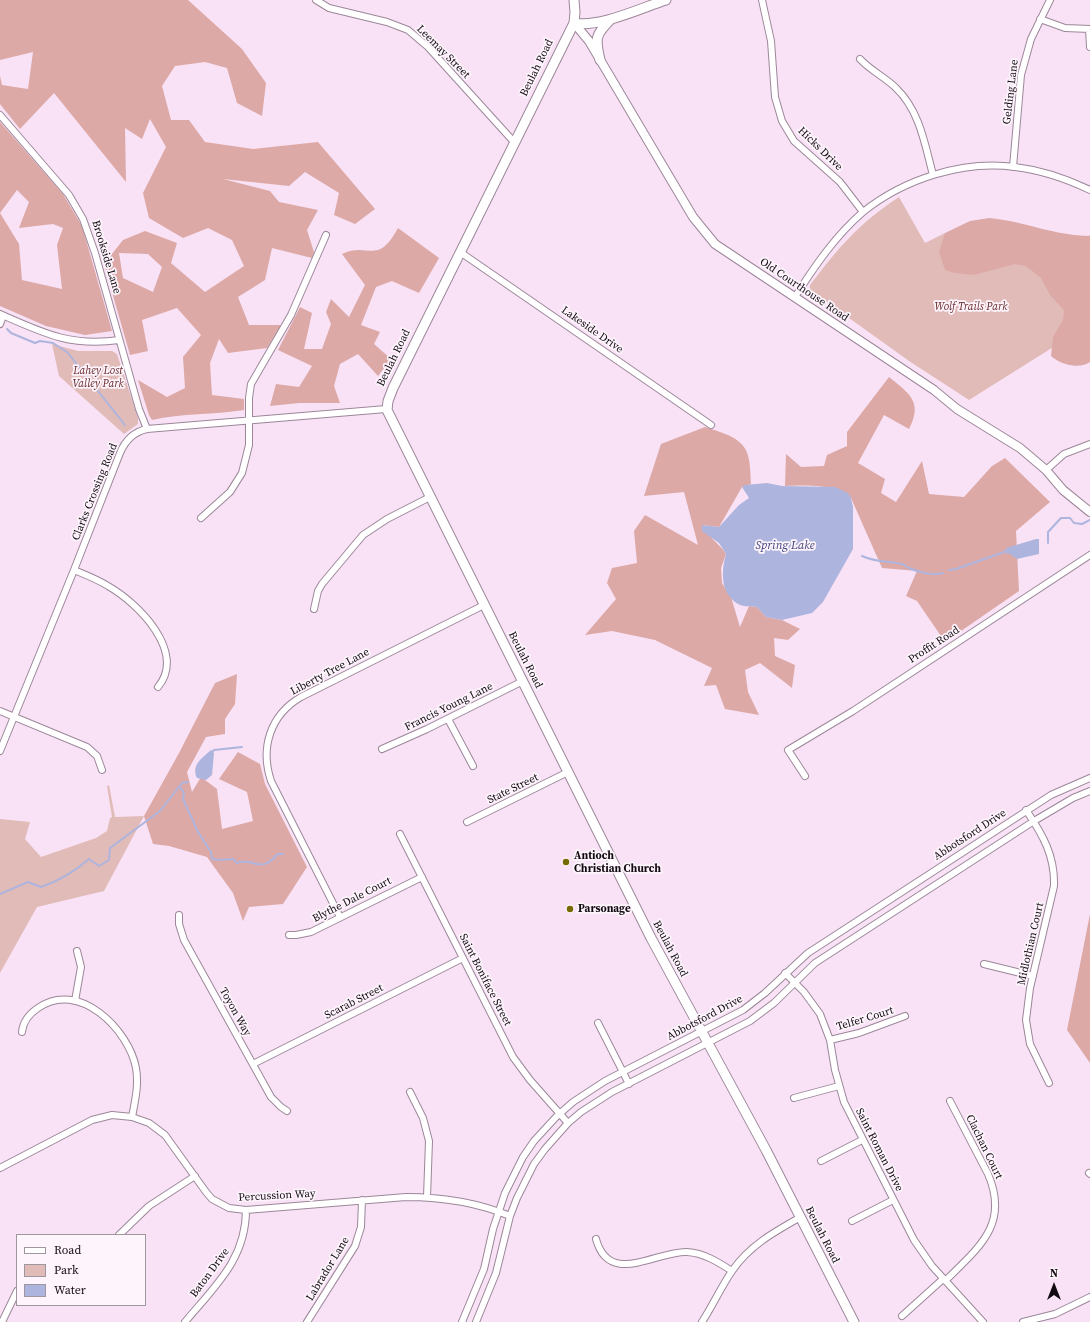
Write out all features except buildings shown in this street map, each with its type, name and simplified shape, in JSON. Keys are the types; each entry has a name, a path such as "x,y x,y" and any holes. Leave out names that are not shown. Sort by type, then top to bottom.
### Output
{"main road":[{"name":"Beulah Road","path":"574,0 574,23 393,388 386,409 653,942 766,1150 799,1218 854,1322"},
{"path":"574,23 589,25 666,0"},
{"path":"600,60 596,43 597,36 613,18"}],"street":[{"name":"Leemay Street","path":"316,0 329,8 387,22 408,30 428,48 514,142"},
{"name":"Hicks Drive","path":"762,0 771,41 775,97 782,121 794,140 840,182 863,212"},
{"name":"Gelding Lane","path":"1013,166 1021,75 1031,39 1050,0"},
{"path":"1040,19 1065,28 1089,29 1090,47"},
{"name":"Old Courthouse Road","path":"574,23 586,37 640,129 705,234 722,249 934,390 958,409 1010,441 1046,470 1063,490 1090,512"},
{"path":"860,59 874,73 895,87 910,105 920,128 933,175"},
{"name":"Brookside Lane","path":"0,115 69,195 80,211 92,241 139,409 147,429"},
{"path":"795,297 814,269 839,237 863,212 890,194 933,175 959,169 1013,166 1036,171 1090,190"},
{"path":"201,518 230,492 239,479 245,465 249,445 251,384 294,310 326,235"},
{"name":"Lakeside Drive","path":"460,252 711,425"},
{"path":"0,324 2,315 44,333 68,340 91,343 119,340"},
{"name":"Clarks Crossing Road","path":"0,751 121,450 132,435 147,429 386,409"},
{"path":"1046,470 1064,454 1090,444"},
{"path":"314,609 318,591 322,584 363,535 387,519 430,497"},
{"name":"Proffit Road","path":"804,776 788,750 853,711 1090,556"},
{"path":"74,570 97,580 122,595 138,609 155,630 161,639 167,661 166,674 158,687"},
{"name":"Liberty Tree Lane","path":"340,917 271,781 266,760 266,749 271,729 282,712 301,697 484,604"},
{"name":"Francis Young Lane","path":"382,749 448,719 523,682"},
{"path":"0,711 87,746 97,756 102,770"},
{"path":"448,719 473,766"},
{"name":"State Street","path":"467,822 568,772"},
{"name":"Abbotsford Drive","path":"462,1322 484,1269 498,1211 505,1193 523,1158 534,1141 560,1114 589,1091 748,1006 765,993 808,953 1026,810 1062,790 1090,778"},
{"name":"Abbotsford Drive","path":"476,1322 496,1274 510,1216 519,1192 534,1164 568,1123 596,1102 761,1014 815,963 1034,821 1062,804 1090,791"},
{"name":"Midlothian Court","path":"1026,810 1034,821 1050,852 1054,875 1051,899 1026,1009 1027,1032 1034,1056 1049,1083"},
{"name":"Saint Boniface Street","path":"400,834 519,1067 568,1123"},
{"name":"Blythe Dale Court","path":"289,935 301,935 311,932 422,877"},
{"name":"Toyon Way","path":"179,915 179,924 184,940 271,1097 276,1103 288,1111"},
{"path":"75,1001 81,967 77,951"},
{"name":"Scarab Street","path":"253,1064 463,958"},
{"path":"984,964 1033,976"},
{"name":"Saint Roman Drive","path":"785,973 813,1002 820,1014 830,1040 839,1086 850,1114 893,1200 923,1255 983,1322"},
{"path":"22,1032 27,1017 41,1006 58,1000 75,1001 92,1008 107,1018 116,1027 129,1046 136,1068 137,1081 132,1117"},
{"name":"Telfer Court","path":"830,1040 880,1026 905,1016"},
{"path":"598,1023 629,1084"},
{"path":"794,1098 839,1086"},
{"path":"410,1092 423,1118 429,1141 427,1197"},
{"name":"Clachan Court","path":"902,1316 944,1280 982,1244 992,1225 996,1204 992,1184 950,1101"},
{"name":"Percussion Way","path":"0,1168 92,1120 112,1115 132,1117 149,1123 165,1135 206,1192 220,1204 229,1208 246,1210 362,1200 427,1197 454,1200 498,1211 510,1216"},
{"path":"821,1161 862,1140"},
{"path":"120,1234 149,1206 195,1176"},
{"name":"Labrador Lane","path":"307,1322 355,1246 361,1227 362,1200"},
{"path":"852,1221 893,1200"},
{"name":"Baton Drive","path":"185,1322 236,1258 244,1236 246,1210"},
{"path":"702,1322 732,1271 759,1242 799,1218"},
{"path":"596,1239 598,1246 606,1257 619,1264 637,1264 666,1255 687,1252 707,1256 732,1271"},
{"path":"2,1322 16,1293"},
{"path":"1023,1322 1055,1314 1090,1297"}],"green space":[{"name":"Wolf Trails Park","path":"899,197 925,243 945,233 1066,249 1090,235 1090,324 969,400 909,361 810,290 810,285 830,259 850,237 872,217"},
{"name":"Lahey Lost Valley Park","path":"52,344 78,351 112,351 117,354 138,418 138,424 124,434 59,376"},
{"path":"109,785 115,817 144,816 104,891 37,907 0,973 0,819 30,822 25,839 41,857 96,838 107,831 110,818 112,817 107,786"}],"shaded area":[{"path":"0,0 188,0 242,49 266,83 262,116 237,103 227,68 205,62 175,66 162,86 171,120 189,120 205,142 253,149 318,142 375,209 355,224 334,215 339,193 305,172 289,186 223,179 270,191 279,202 318,210 307,230 314,252 312,258 272,248 265,280 238,297 249,325 281,325 267,348 228,353 219,339 210,363 212,395 244,399 244,410 175,416 152,420 149,415 138,380 167,397 185,388 183,357 201,335 177,308 142,320 148,351 130,355 104,264 123,240 145,231 177,243 171,263 205,292 244,266 232,240 208,228 183,238 149,218 143,193 166,147 150,119 142,139 125,128 126,182 54,93 20,129 0,104 0,76 2,85 28,89 33,52 0,60","holes":["119,253 148,254 162,267 153,292 123,278"]},
{"path":"0,122 63,194 82,226 112,331 85,335 46,326 0,306","holes":["17,190 29,202 19,228 53,224 63,228 57,245 62,289 22,280 19,244 0,213"]},
{"path":"989,218 1015,222 1064,234 1090,236 1090,362 1080,366 1075,366 1064,364 1051,356 1053,337 1063,320 1064,310 1050,295 1041,278 1026,266 1015,264 974,275 955,273 945,270 939,252 945,233 970,221"},
{"path":"398,228 439,258 419,293 392,281 376,287 361,325 380,332 374,344 391,359 378,376 358,354 340,364 334,386 340,403 299,403 270,406 276,384 299,387 312,366 278,350 300,307 312,313 304,349 322,349 331,324 326,312 331,299 349,317 365,285 342,254 359,250 378,250 384,247 391,240"},
{"path":"889,377 903,388 912,399 915,412 909,429 884,415 858,463 885,479 881,493 896,502 922,461 929,494 964,497 992,466 1005,458 1050,502 1016,531 1019,591 945,642 917,601 906,596 917,571 882,568 851,498 846,493 820,486 785,486 786,454 801,467 824,466 827,455 847,446 847,432"},
{"path":"705,427 726,434 741,443 748,455 749,460 751,484 742,487 719,527 702,525 707,533 726,554 721,568 722,583 731,597 740,627 749,606 757,607 766,617 782,620 800,629 788,640 774,638 775,656 795,665 792,688 760,663 745,670 748,692 759,715 725,709 716,685 704,686 712,668 655,640 612,631 585,635 616,599 607,583 612,568 637,563 634,531 645,515 698,545 684,492 644,496 661,444"},
{"path":"237,674 235,704 225,719 225,734 206,737 187,772 192,792 201,777 217,789 222,829 253,821 247,792 219,779 238,752 260,764 265,784 307,867 283,904 249,907 243,921 233,893 207,857 169,846 153,844 144,816 179,753 215,683"},
{"path":"1090,914 1090,1063 1067,1030"}],"water":[{"name":"Spring Lake","path":"767,483 782,486 835,487 848,493 853,507 853,549 823,602 812,613 782,620 766,617 757,607 742,606 733,601 725,589 723,568 726,554 719,543 702,531 702,525 719,527 739,505 749,498 742,487 745,485"},
{"path":"1039,539 1039,554 1017,559 1010,554 1005,553 1006,548"},
{"path":"211,750 214,753 212,775 206,780 197,778 195,769 198,762"}],"waterway":[{"path":"7,329 11,333 35,343 40,341 53,343 67,352 125,425"},
{"path":"1048,543 1048,532 1061,518 1070,518 1074,523 1082,524 1090,520"},
{"path":"949,570 956,569 1007,551"},
{"path":"862,556 902,564 908,568 926,573 943,573"},
{"path":"211,753 214,750 242,747"},
{"path":"0,894 28,882 41,887 48,885 66,876 89,859 99,866 109,860 110,848 160,811 182,783 188,782"},
{"path":"180,787 184,793 183,799 198,832 211,852 212,859 233,859 237,863 248,862 261,864 272,860 278,854 283,854"}],"place":[{"name":"Antioch Christian Church","path":"566,862"},
{"name":"Parsonage","path":"570,909"}]}
